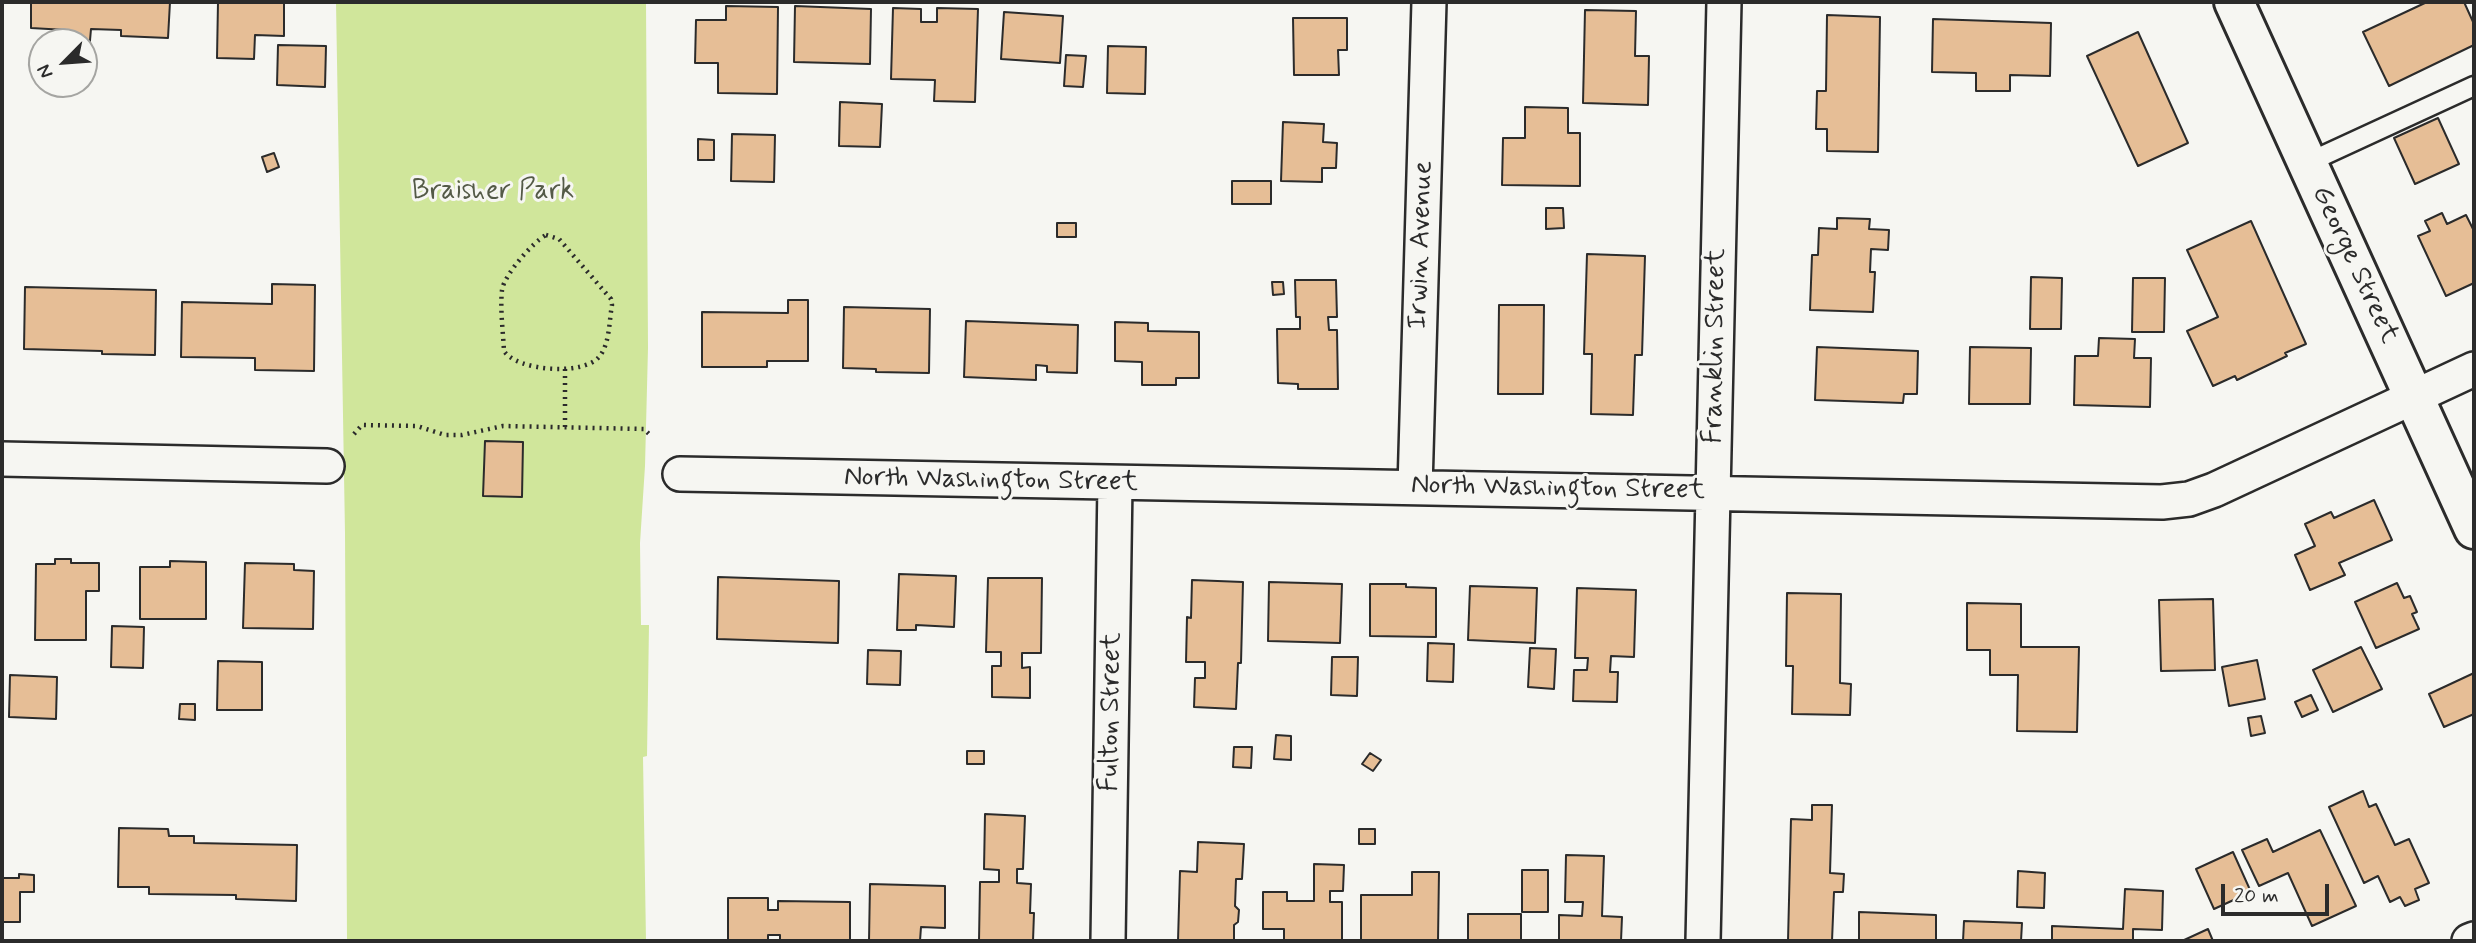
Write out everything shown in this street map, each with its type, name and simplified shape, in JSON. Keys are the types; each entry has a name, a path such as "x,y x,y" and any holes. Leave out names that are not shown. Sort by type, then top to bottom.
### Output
{"main road":[{"name":"George Street","path":"2234,2 2474,529"}],"street":[{"name":"Irwin Avenue","path":"1415,488 1429,2"},
{"name":"Franklin Street","path":"1703,941 1724,2"},
{"name":"North Washington Street","path":"680,474 1713,491 2162,502 2189,499 2214,490 2474,369"},
{"path":"2,459 327,466"},
{"name":"Fulton Street","path":"1108,941 1115,483"},
{"path":"2469,941 2474,939"}],"lane":[{"path":"2307,163 2474,86"}],"path":[{"path":"546,234 559,239 608,294 612,304 607,341 600,356 582,368 565,368 529,366 509,358 504,351 502,289 535,242 546,234"},
{"path":"565,368 565,428"},
{"path":"354,434 362,425 416,426 445,435 462,435 503,426 644,429 652,437"}],"green space":[{"name":"Braisher Park","path":"336,2 646,2 648,348 640,543 641,625 649,625 647,756 643,757 646,941 347,941 345,533"}],"building":[{"path":"31,2 170,2 168,38 121,36 121,30 98,28 31,28"},
{"path":"218,2 284,2 284,36 255,35 254,59 217,58"},
{"path":"2427,2 2464,2 2474,24 2474,45 2389,86 2363,32"},
{"path":"726,6 778,7 777,94 718,93 718,63 695,63 696,20 726,20"},
{"path":"795,6 871,9 870,64 794,62"},
{"path":"893,8 921,9 921,22 937,22 937,8 978,9 975,102 934,101 935,80 891,79"},
{"path":"1585,10 1636,11 1635,56 1649,56 1648,105 1583,103"},
{"path":"1004,12 1063,16 1060,63 1001,59"},
{"path":"1827,15 1880,17 1878,152 1827,151 1827,129 1816,129 1817,91 1826,91"},
{"path":"1293,18 1347,18 1347,50 1338,50 1339,75 1294,75"},
{"path":"1933,19 2051,23 2050,76 2010,75 2010,91 1976,91 1976,73 1932,72"},
{"path":"2138,32 2188,143 2138,166 2087,56"},
{"path":"278,45 326,46 325,87 277,85"},
{"path":"1108,46 1146,47 1145,94 1107,93"},
{"path":"1066,55 1086,56 1083,87 1064,86"},
{"path":"840,102 882,104 880,147 839,146"},
{"path":"1525,107 1568,108 1568,133 1580,133 1580,186 1502,185 1503,138 1525,138"},
{"path":"2438,118 2459,164 2415,184 2394,138"},
{"path":"1283,122 1324,124 1323,142 1337,143 1336,168 1322,168 1322,182 1281,181"},
{"path":"732,134 775,135 774,182 731,181"},
{"path":"698,139 714,140 714,160 698,160"},
{"path":"274,153 279,167 267,172 262,157"},
{"path":"1232,181 1271,181 1271,204 1232,204"},
{"path":"1546,208 1563,208 1564,228 1546,229"},
{"path":"2442,213 2447,224 2466,215 2474,231 2474,283 2446,296 2418,236 2430,231 2425,221"},
{"path":"1837,218 1870,219 1869,229 1889,230 1888,250 1871,249 1870,272 1875,272 1873,312 1810,310 1812,255 1818,255 1819,228 1837,229"},
{"path":"2251,221 2306,344 2237,380 2235,376 2213,386 2187,331 2218,317 2187,250"},
{"path":"1057,223 1076,223 1076,237 1057,237"},
{"path":"1587,254 1645,256 1642,355 1635,355 1633,415 1591,414 1592,354 1584,354"},
{"path":"2031,277 2062,278 2061,329 2030,329"},
{"path":"2133,278 2165,278 2164,332 2132,332"},
{"path":"1295,280 1336,280 1337,317 1328,317 1329,330 1337,330 1338,389 1298,389 1298,384 1278,383 1277,329 1300,329 1300,317 1296,317"},
{"path":"1272,282 1283,282 1284,294 1273,295"},
{"path":"272,284 315,285 314,371 255,370 255,358 181,357 182,302 272,304"},
{"path":"25,287 156,290 155,355 24,349"},
{"path":"788,300 808,300 808,361 767,361 767,367 702,367 702,312 788,313"},
{"path":"1499,305 1544,305 1543,394 1498,394"},
{"path":"844,307 930,309 929,373 843,368"},
{"path":"966,321 1078,325 1077,373 1047,372 1047,366 1036,365 1036,380 964,377"},
{"path":"1115,322 1148,323 1148,331 1199,332 1199,378 1176,378 1176,385 1142,385 1142,362 1115,361"},
{"path":"2099,338 2135,339 2134,358 2151,358 2150,407 2074,405 2075,356 2098,356"},
{"path":"1817,347 1918,351 1917,394 1904,394 1903,403 1815,400"},
{"path":"1970,347 2031,348 2030,404 1969,404"},
{"path":"485,441 523,442 522,497 483,496"},
{"path":"2374,500 2392,540 2339,563 2345,575 2310,590 2295,555 2315,546 2305,524 2331,512 2334,518"},
{"path":"55,559 71,559 71,563 99,563 99,591 86,591 86,640 35,640 36,564 55,564"},
{"path":"170,561 206,562 206,619 140,619 140,567 170,567"},
{"path":"245,563 294,564 294,570 314,571 313,629 243,628"},
{"path":"899,574 956,576 954,627 916,625 916,630 897,630"},
{"path":"718,577 839,581 838,643 717,639"},
{"path":"988,578 1042,578 1041,653 1022,653 1022,668 1030,667 1030,698 992,697 992,666 1001,666 1001,652 986,652"},
{"path":"1192,580 1243,582 1241,663 1238,663 1236,709 1194,707 1195,678 1205,678 1205,662 1186,662 1187,617 1191,618"},
{"path":"1269,582 1342,584 1340,643 1268,641"},
{"path":"2397,583 2404,598 2410,596 2417,612 2412,614 2419,629 2376,648 2355,602"},
{"path":"1370,584 1406,584 1406,587 1436,588 1436,637 1370,636"},
{"path":"1470,586 1537,588 1535,643 1468,640"},
{"path":"1577,588 1636,590 1634,657 1611,656 1610,672 1618,672 1617,702 1573,701 1574,670 1587,670 1588,658 1575,658"},
{"path":"1787,593 1841,594 1840,683 1851,684 1850,715 1792,714 1793,666 1786,666"},
{"path":"2213,599 2215,670 2161,671 2159,600"},
{"path":"1967,603 2021,604 2021,647 2079,647 2077,732 2017,731 2018,675 1990,675 1990,650 1967,650"},
{"path":"112,626 144,627 143,668 111,667"},
{"path":"1428,643 1454,644 1453,682 1427,681"},
{"path":"2361,647 2382,689 2333,712 2313,670"},
{"path":"1530,648 1556,649 1554,689 1528,687"},
{"path":"868,650 901,651 900,685 867,684"},
{"path":"1332,657 1358,657 1357,696 1331,695"},
{"path":"2257,660 2265,699 2229,706 2222,667"},
{"path":"218,661 262,662 262,710 217,710"},
{"path":"2474,673 2474,714 2444,727 2429,694"},
{"path":"10,675 57,677 56,719 9,717"},
{"path":"2311,695 2318,710 2302,717 2295,702"},
{"path":"180,704 195,704 195,720 179,719"},
{"path":"2261,716 2265,733 2251,736 2248,718"},
{"path":"1276,735 1291,736 1291,760 1274,759"},
{"path":"1234,747 1252,747 1251,768 1233,767"},
{"path":"967,751 984,751 984,764 967,764"},
{"path":"1370,753 1381,760 1373,771 1362,764"},
{"path":"2363,791 2369,807 2376,804 2395,845 2409,839 2429,883 2415,889 2419,900 2405,906 2400,897 2390,902 2378,876 2364,883 2329,807"},
{"path":"1812,805 1832,805 1830,873 1844,874 1843,892 1834,892 1832,941 1788,941 1791,819 1812,820"},
{"path":"985,814 1025,816 1023,869 1017,869 1017,883 1031,884 1033,941 979,941 980,882 999,882 999,870 984,869"},
{"path":"119,828 168,829 169,836 194,836 194,843 297,845 296,901 236,899 236,895 149,894 149,887 118,887"},
{"path":"1359,829 1375,829 1375,844 1359,844"},
{"path":"2320,830 2356,906 2312,926 2288,873 2259,886 2242,850 2267,839 2273,852"},
{"path":"1198,842 1244,844 1242,879 1236,879 1235,906 1239,910 1238,922 1234,925 1234,941 1178,941 1180,871 1197,872"},
{"path":"2233,852 2251,892 2214,909 2196,869"},
{"path":"1566,855 1604,856 1602,916 1622,917 1621,941 1559,941 1559,915 1582,916 1583,902 1565,902"},
{"path":"1314,864 1344,865 1343,891 1330,891 1330,902 1342,902 1342,941 1284,941 1284,929 1263,929 1263,892 1287,892 1287,901 1314,901"},
{"path":"1522,870 1548,870 1548,912 1522,912"},
{"path":"2018,871 2045,873 2044,908 2017,907"},
{"path":"1412,872 1439,872 1438,941 1361,941 1361,895 1412,895"},
{"path":"19,874 34,875 34,892 20,892 20,922 2,922 2,878 19,878"},
{"path":"870,884 945,886 945,928 921,927 920,941 869,941"},
{"path":"2125,889 2163,891 2162,930 2133,929 2133,941 2052,941 2052,926 2123,929"},
{"path":"728,898 768,898 768,910 778,910 778,901 850,902 850,941 780,941 780,935 768,935 768,941 728,941"},
{"path":"1859,912 1936,915 1936,941 1859,941"},
{"path":"1468,914 1521,914 1521,941 1468,941"},
{"path":"1964,921 2022,923 2021,941 1963,941"},
{"path":"2208,929 2213,941 2182,941"}]}
